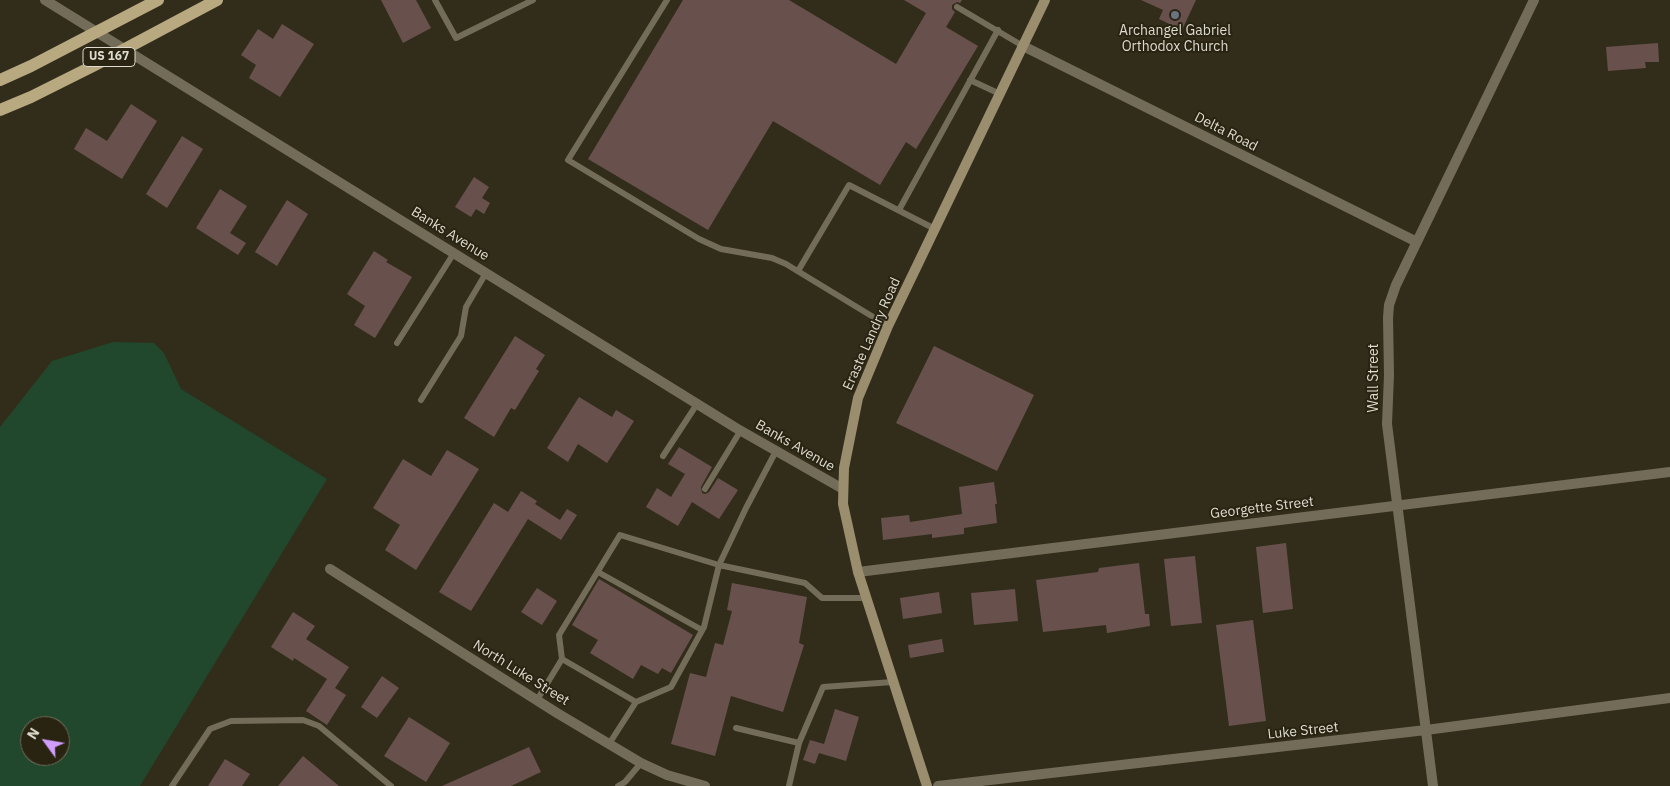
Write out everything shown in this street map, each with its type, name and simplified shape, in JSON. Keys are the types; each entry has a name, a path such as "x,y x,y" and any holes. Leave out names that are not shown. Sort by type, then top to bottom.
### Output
{"main road":[{"name":"US 167","path":"0,80 31,66 158,0"},
{"name":"US 167","path":"0,110 31,97 217,0"}],"street":[{"name":"Banks Avenue","path":"44,0 697,404 843,489"},
{"name":"Eraste Landry Road","path":"927,786 858,572 845,518 844,468 858,398 888,326 1046,0"},
{"name":"Wall Street","path":"1434,786 1387,424 1389,375 1388,318 1390,300 1534,0"},
{"name":"Delta Road","path":"1023,46 1417,242"},
{"name":"Georgette Street","path":"858,572 1670,472"},
{"name":"North Luke Street","path":"330,569 537,700 641,763 667,775 704,786"},
{"name":"Luke Street","path":"938,786 1426,730 1670,698"}],"lane":[{"path":"435,0 456,38 533,0"},
{"path":"667,0 568,160 699,239 721,249 772,258 798,271 888,326"},
{"path":"957,7 1023,46"},
{"path":"899,210 998,30"},
{"path":"970,80 1000,94"},
{"path":"798,271 848,185 935,229"},
{"path":"397,343 454,253"},
{"path":"421,400 461,336 466,307 486,273"},
{"path":"664,456 697,404"},
{"path":"705,489 741,430"},
{"path":"609,744 636,702 670,687 702,630 719,565 776,451"},
{"path":"537,700 562,659 559,635 620,535 719,565 805,583 822,598 866,598"},
{"path":"598,572 702,630"},
{"path":"562,659 636,702"},
{"path":"788,786 799,743 822,686 893,682"},
{"path":"172,786 210,729 231,721 303,720 319,726 391,786"},
{"path":"736,728 799,743"},
{"path":"618,786 625,782 641,763"}],"green space":[{"path":"113,342 154,343 164,353 181,389 327,479 140,786 0,786 0,427 52,361"}],"building":[{"path":"381,0 416,0 431,28 403,43"},
{"path":"683,0 789,0 896,64 926,13 904,0 962,0 960,3 957,2 952,5 952,9 955,12 946,27 978,46 916,149 906,142 880,185 773,121 708,230 588,159"},
{"name":"Archangel Gabriel Orthodox Church","path":"1141,0 1196,0 1182,30 1159,19 1163,10"},
{"path":"282,24 314,44 280,97 249,78 256,65 241,55 258,29 273,39"},
{"path":"1658,43 1659,62 1645,62 1646,68 1608,71 1606,47"},
{"path":"131,104 157,121 122,179 74,149 86,128 107,141"},
{"path":"182,136 203,149 167,208 146,194"},
{"path":"474,177 489,187 482,198 490,203 484,214 476,209 471,217 455,207"},
{"path":"220,189 247,206 230,233 246,243 238,255 196,228"},
{"path":"287,200 308,214 277,266 255,252"},
{"path":"374,251 388,260 386,262 412,277 375,338 354,325 365,306 347,294"},
{"path":"515,336 545,355 536,369 539,371 515,410 511,408 494,437 464,418"},
{"path":"934,346 1034,395 997,471 896,423"},
{"path":"579,397 612,417 616,410 634,421 607,463 578,444 568,462 547,448"},
{"path":"679,447 712,467 701,487 702,493 709,492 718,478 738,490 719,519 692,502 678,526 646,507 657,488 671,497 685,474 668,464"},
{"path":"447,450 479,469 416,570 385,550 400,525 373,508 403,459 431,476"},
{"path":"994,482 997,523 964,528 964,534 932,538 932,534 883,540 881,518 909,515 910,522 962,514 959,487"},
{"path":"521,491 537,501 535,504 560,520 567,509 577,515 561,540 528,519 471,611 439,592 494,503 508,512"},
{"path":"1286,543 1293,609 1263,613 1256,547"},
{"path":"1195,556 1202,623 1171,626 1164,559"},
{"path":"1139,563 1145,614 1149,614 1150,626 1107,633 1106,625 1043,632 1036,580 1098,572 1099,568"},
{"path":"599,579 693,635 671,673 662,668 658,674 641,665 633,679 590,653 598,640 572,625"},
{"path":"732,583 807,597 799,643 804,645 783,712 731,696 715,756 671,744 690,673 706,677 715,643 723,645 732,611 727,610"},
{"path":"537,588 557,601 542,625 521,612"},
{"path":"1015,589 1018,621 974,625 971,593"},
{"path":"939,592 942,613 903,619 900,598"},
{"path":"293,612 315,626 306,639 349,667 335,688 346,695 327,725 306,711 327,679 294,658 293,661 271,647"},
{"path":"1253,620 1266,721 1229,726 1216,625"},
{"path":"942,639 944,652 910,658 908,645"},
{"path":"382,676 399,688 377,718 361,707"},
{"path":"835,709 859,717 846,761 819,753 815,764 803,760 810,740 824,744"},
{"path":"409,717 450,743 426,782 384,756"},
{"path":"529,747 541,772 511,786 442,786"},
{"path":"303,756 339,786 278,786"},
{"path":"225,759 250,774 242,786 208,786"}],"place":[{"name":"Archangel Gabriel Orthodox Church","path":"1175,15"}]}
